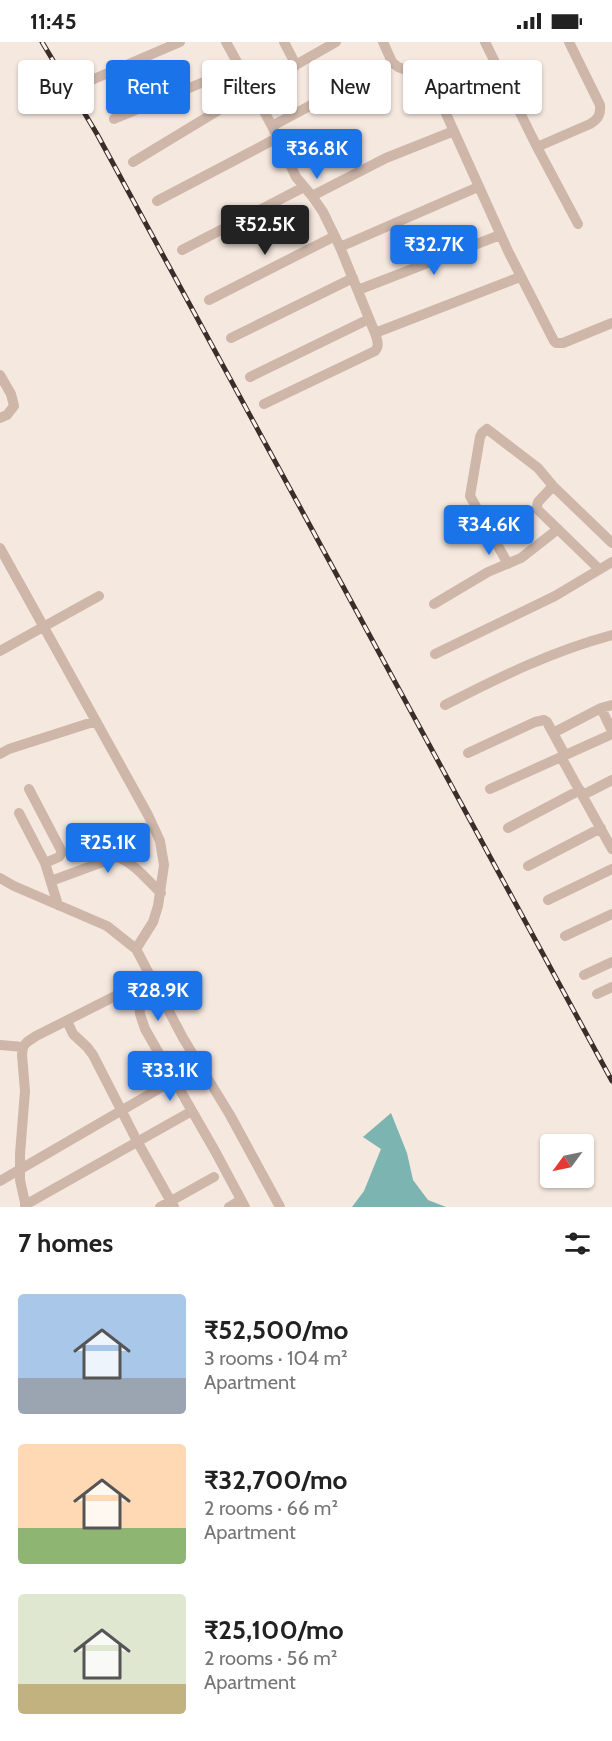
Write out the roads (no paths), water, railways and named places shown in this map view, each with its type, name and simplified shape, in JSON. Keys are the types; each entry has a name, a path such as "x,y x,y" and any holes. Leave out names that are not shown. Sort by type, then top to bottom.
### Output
{"street":[{"path":"226,42 236,60"},
{"path":"285,42 294,60"},
{"path":"297,64 336,42"},
{"path":"383,42 392,62 403,69"},
{"path":"485,42 493,60"},
{"path":"537,147 590,124 601,113 600,105 569,42"},
{"path":"94,79 176,43"},
{"path":"272,126 392,62"},
{"path":"114,119 202,83"},
{"path":"134,162 213,114"},
{"path":"264,404 375,351 378,343 337,242 312,196 296,177 265,114"},
{"path":"446,114 500,235 554,341 563,343 612,324"},
{"path":"520,114 578,224"},
{"path":"312,196 386,158 454,130"},
{"path":"157,201 277,138"},
{"path":"209,300 337,242 478,186"},
{"path":"182,250 304,187"},
{"path":"358,290 500,235"},
{"path":"375,333 520,277"},
{"path":"231,338 353,278"},
{"path":"250,377 369,319"},
{"path":"0,375 11,394 14,406 7,415 0,418"},
{"path":"508,564 470,496 484,430 489,430 538,468 553,486 612,543"},
{"path":"553,486 538,502 537,507 599,569"},
{"path":"434,604 488,572 521,558 558,529"},
{"path":"0,548 148,815 160,841 164,864 161,893 153,922 136,949"},
{"path":"435,654 555,596 612,562"},
{"path":"0,651 99,596"},
{"path":"445,705 539,659 612,635"},
{"path":"553,733 601,708 612,705"},
{"path":"490,789 612,732 601,708"},
{"path":"468,753 540,720 547,722 581,793 612,849"},
{"path":"0,754 9,749 96,721"},
{"path":"508,828 612,780"},
{"path":"29,789 62,852 58,857 45,863"},
{"path":"19,813 45,863 58,905"},
{"path":"528,866 601,828"},
{"path":"51,882 116,856 135,868 161,893"},
{"path":"548,900 612,869"},
{"path":"0,878 107,926 136,949 183,1038 236,1126 280,1207"},
{"path":"565,936 612,914"},
{"path":"584,975 612,962"},
{"path":"151,978 36,1036 23,1047 25,1091 20,1168 26,1206 192,1111"},
{"path":"138,985 140,1014 145,1029 243,1204 229,1207"},
{"path":"597,994 612,987"},
{"path":"67,1021 73,1034 93,1056 172,1204"},
{"path":"0,1045 23,1047"},
{"path":"0,1181 174,1080"},
{"path":"160,1207 172,1204 214,1178"}],"water":[{"path":"391,1113 407,1153 413,1180 428,1200 446,1207 352,1207 364,1191 381,1149 363,1137"}],"railway":[{"path":"42,42 97,134 612,1081"}]}
